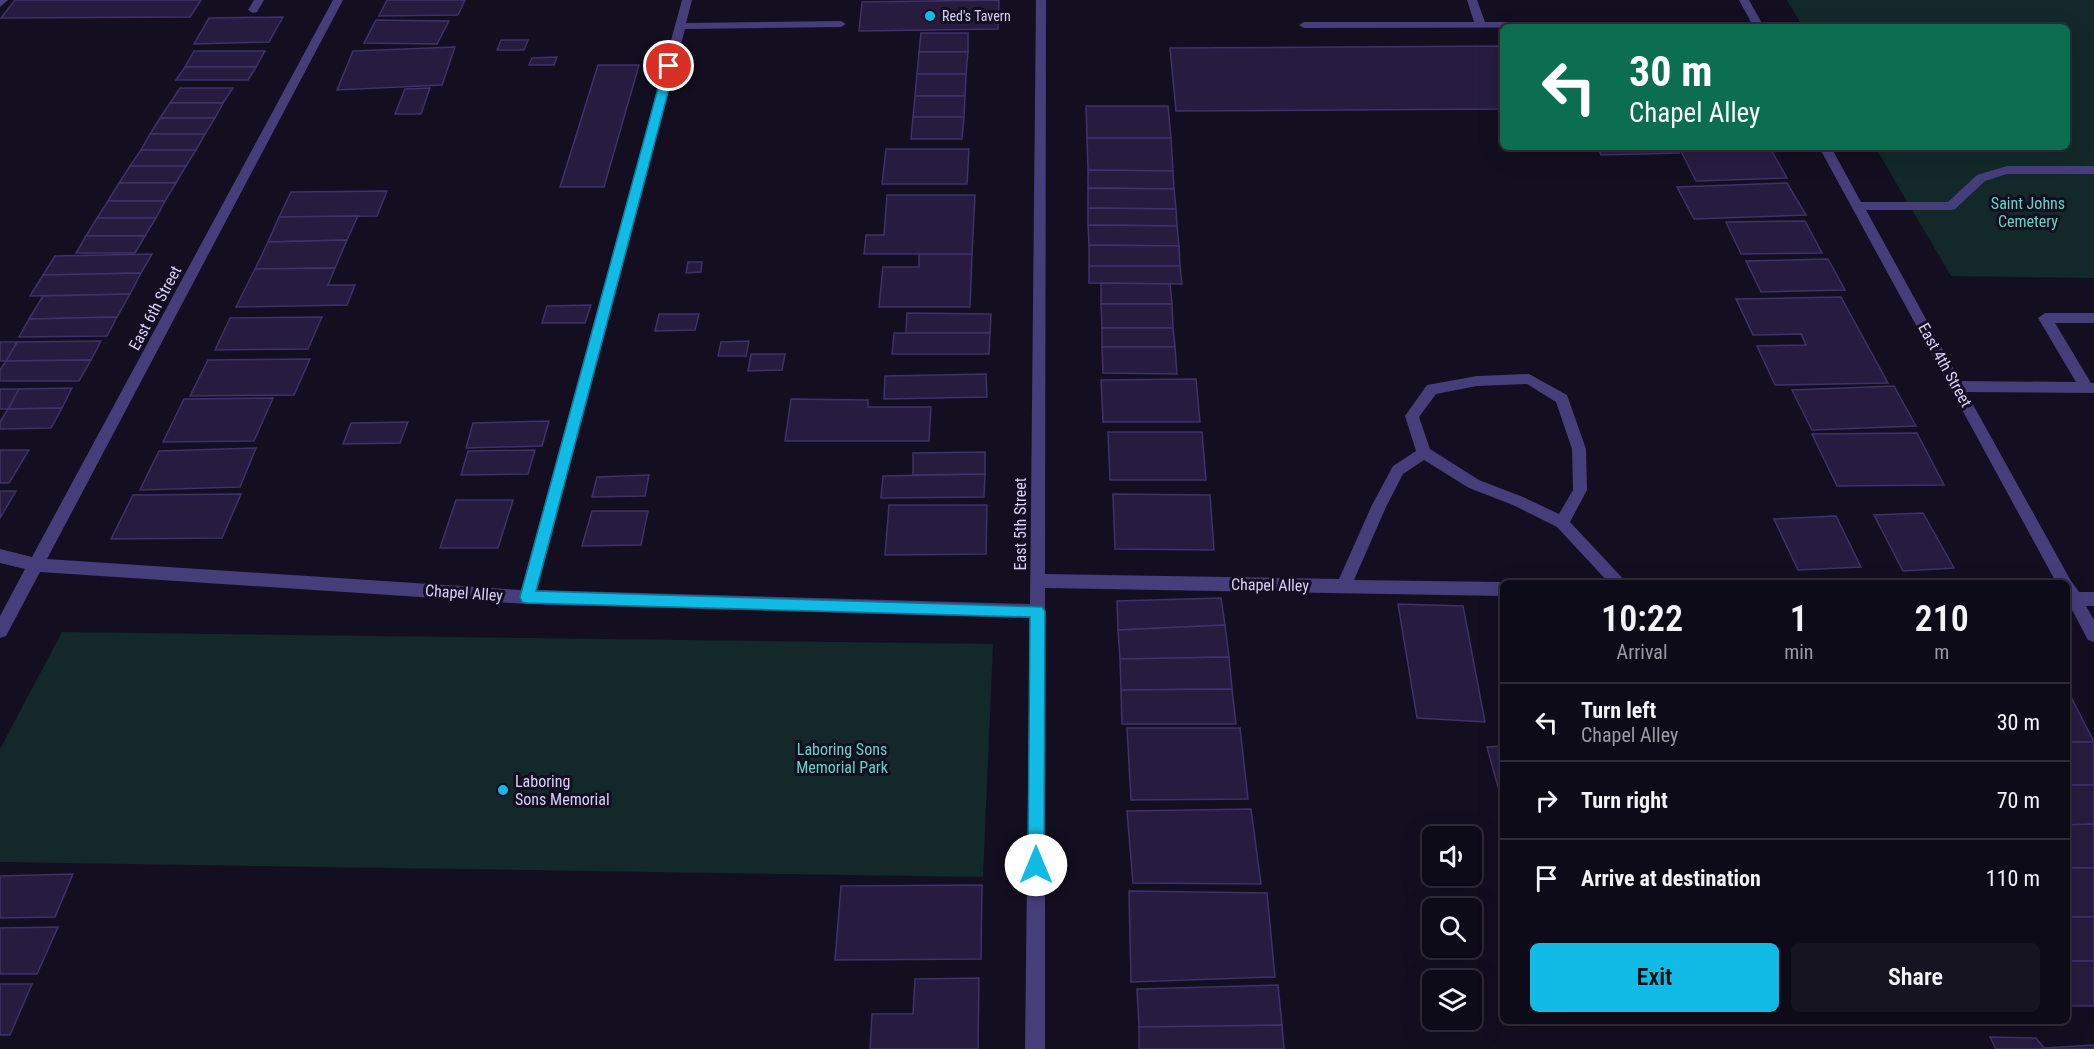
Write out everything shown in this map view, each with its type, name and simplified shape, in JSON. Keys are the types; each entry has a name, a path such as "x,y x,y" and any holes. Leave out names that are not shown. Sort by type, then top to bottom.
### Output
{"street":[{"path":"0,4 3,0"},
{"name":"East 6th Street","path":"0,631 338,0"},
{"path":"527,597 687,0"},
{"name":"East 5th Street","path":"1035,1049 1041,0"},
{"path":"1472,0 1481,25"},
{"path":"1744,0 1758,24"},
{"path":"680,26 841,24"},
{"path":"1304,25 1500,25"},
{"name":"East 4th Street","path":"1827,150 2061,580"},
{"path":"1858,206 1951,206 1981,178 2007,170 2094,170"},
{"path":"2091,388 2045,318 2094,318"},
{"path":"1562,523 1580,490 1579,449 1562,399 1529,379 1477,381 1432,389 1412,416 1424,453 1474,484 1518,501 1562,523 1616,580"},
{"path":"1956,386 2091,388"},
{"path":"1344,586 1379,504 1398,470 1424,453"},
{"name":"Chapel Alley","path":"0,556 36,565 527,597 1037,611"},
{"name":"Chapel Alley","path":"1038,581 1500,589"},
{"path":"2070,593 2094,599"},
{"name":"East 4th Street","path":"2070,595 2094,635"}],"green space":[{"name":"Saint Johns Cemetery","path":"1787,0 2094,0 2094,278 1951,276 1877,150 2070,150 2070,24 1801,24"},
{"name":"Laboring Sons Memorial Park","path":"62,632 993,644 983,877 0,862 0,749"}],"building":[{"path":"15,0 201,0 190,17 1,18"},
{"path":"387,0 465,0 458,15 379,16"},
{"name":"Red's Tavern","path":"999,0 998,29 859,31 862,2"},
{"path":"283,17 269,42 194,44 209,18"},
{"path":"376,20 449,21 437,44 364,43"},
{"path":"921,33 968,33 968,52 919,52"},
{"path":"501,40 528,40 524,50 497,50"},
{"path":"1500,46 1500,109 1176,111 1170,48"},
{"path":"455,47 442,85 337,90 353,51"},
{"path":"194,51 265,51 256,67 185,67"},
{"path":"919,52 968,52 966,74 917,74"},
{"path":"557,57 554,65 529,65 532,58"},
{"path":"598,65 639,65 604,187 560,187"},
{"path":"185,67 256,67 248,80 176,80"},
{"path":"917,74 966,74 965,96 915,96"},
{"path":"180,88 233,88 223,103 170,103"},
{"path":"430,88 421,114 395,114 405,89"},
{"path":"915,96 965,96 964,117 913,117"},
{"path":"170,103 223,103 215,118 160,118"},
{"path":"1086,106 1168,106 1171,138 1087,138"},
{"path":"913,117 964,117 962,139 911,139"},
{"path":"160,118 215,118 205,134 150,134"},
{"path":"150,134 205,134 196,150 141,150"},
{"path":"1087,138 1171,138 1173,171 1088,170"},
{"path":"886,149 969,149 967,184 882,184"},
{"path":"141,150 196,150 186,166 130,166"},
{"path":"1599,150 1678,150 1679,153 1601,155"},
{"path":"1771,150 1787,178 1696,181 1681,151"},
{"path":"130,166 186,166 176,183 119,183"},
{"path":"1088,170 1173,171 1174,189 1088,188"},
{"path":"119,183 176,183 165,201 108,201"},
{"path":"1787,183 1806,215 1694,219 1677,187"},
{"path":"1088,188 1174,189 1176,209 1088,208"},
{"path":"387,191 377,216 279,217 291,192"},
{"path":"887,195 975,195 972,254 864,254 866,235 884,235"},
{"path":"108,201 165,201 156,218 97,218"},
{"path":"1088,208 1176,209 1177,226 1088,225"},
{"path":"358,216 347,240 268,242 279,217"},
{"path":"97,218 156,218 145,236 86,236"},
{"path":"1805,221 1822,253 1741,254 1726,222"},
{"path":"1088,225 1177,226 1179,246 1089,245"},
{"path":"86,236 145,236 135,253 76,253"},
{"path":"347,240 335,268 255,269 268,242"},
{"path":"1089,245 1179,246 1180,266 1089,266"},
{"path":"152,254 141,273 43,275 55,256"},
{"path":"919,254 972,254 970,307 879,307 883,267 919,267"},
{"path":"1828,259 1845,290 1761,292 1746,261"},
{"path":"688,262 702,262 701,272 686,273"},
{"path":"1089,266 1180,266 1182,284 1089,283"},
{"path":"335,268 328,285 355,285 347,305 236,307 255,269"},
{"path":"141,273 130,294 30,296 43,275"},
{"path":"1101,283 1170,284 1172,304 1101,304"},
{"path":"130,294 117,317 29,319 43,296"},
{"path":"1841,297 1888,383 1775,385 1757,346 1806,345 1801,334 1753,335 1736,299"},
{"path":"1101,304 1172,304 1173,328 1102,328"},
{"path":"591,305 585,323 542,323 547,306"},
{"path":"907,313 991,314 990,333 906,333"},
{"path":"659,314 699,314 695,330 655,331"},
{"path":"117,317 107,336 19,337 29,319"},
{"path":"322,317 308,349 215,350 230,318"},
{"path":"1102,328 1173,328 1175,347 1102,347"},
{"path":"894,333 990,333 989,354 892,354"},
{"path":"101,341 91,360 6,361 17,342"},
{"path":"749,341 746,356 718,356 721,342"},
{"path":"0,342 17,342 6,361 0,361"},
{"path":"1102,347 1175,347 1177,374 1103,373"},
{"path":"751,354 785,354 782,370 748,371"},
{"path":"310,359 294,395 190,396 208,360"},
{"path":"91,360 79,381 0,381 0,370 6,361"},
{"path":"986,374 987,397 884,399 885,376"},
{"path":"1196,379 1200,422 1103,422 1101,380"},
{"path":"1894,386 1916,426 1812,430 1792,390"},
{"path":"72,388 62,408 8,409 19,389"},
{"path":"0,389 19,389 8,409 0,409"},
{"path":"273,398 254,441 163,442 184,399"},
{"path":"791,399 868,400 868,407 931,407 929,441 785,441"},
{"path":"62,408 51,428 0,429 0,422 8,409"},
{"path":"549,421 542,446 466,448 473,423"},
{"path":"408,422 400,443 343,444 351,423"},
{"path":"1108,432 1202,432 1206,480 1110,480"},
{"path":"1917,433 1944,485 1837,486 1812,434"},
{"path":"256,448 240,487 140,490 159,451"},
{"path":"0,450 29,450 9,483 0,483"},
{"path":"535,450 528,474 461,475 468,451"},
{"path":"985,452 985,474 913,475 913,453"},
{"path":"985,474 984,497 881,498 883,476"},
{"path":"649,475 645,496 592,497 597,477"},
{"path":"0,491 16,491 0,518"},
{"path":"241,494 222,538 111,539 133,495"},
{"path":"1113,494 1210,495 1214,550 1115,549"},
{"path":"456,500 513,500 498,548 440,548"},
{"path":"889,505 987,505 986,554 885,555"},
{"path":"592,511 648,511 641,545 582,546"},
{"path":"1923,513 1954,568 1903,571 1874,515"},
{"path":"1836,516 1861,567 1798,570 1774,519"},
{"path":"1221,598 1225,625 1118,630 1117,601"},
{"path":"1398,604 1463,606 1485,722 1417,718"},
{"path":"1225,625 1229,657 1120,659 1118,630"},
{"path":"1229,657 1232,689 1121,690 1120,659"},
{"path":"1232,689 1236,724 1122,724 1121,690"},
{"path":"2070,695 2094,742 2070,742"},
{"path":"1127,728 1240,728 1248,799 1131,800"},
{"path":"2070,742 2094,742 2094,785 2070,785"},
{"path":"1500,746 1500,794 1487,747"},
{"path":"2070,785 2094,785 2094,824 2070,825"},
{"path":"1251,809 1261,884 1133,883 1127,811"},
{"path":"2094,824 2094,868 2070,868 2070,825"},
{"path":"2070,868 2094,868 2094,917 2070,917"},
{"path":"73,874 55,917 0,918 0,876"},
{"path":"982,885 981,959 835,960 841,886"},
{"path":"1129,891 1267,893 1275,977 1131,982"},
{"path":"2070,917 2094,917 2094,961 2070,961"},
{"path":"58,927 37,974 0,974 0,928"},
{"path":"2070,961 2094,961 2094,1006 2070,1006"},
{"path":"979,978 978,1049 870,1049 872,1014 913,1014 915,979"},
{"path":"0,984 32,984 10,1035 0,1035"},
{"path":"1278,985 1282,1025 1139,1027 1137,989"},
{"path":"1282,1025 1284,1049 1139,1049 1139,1027"},
{"path":"1990,1037 2036,1038 2044,1048 2094,1045 2094,1049 1996,1049"}],"place":[{"name":"Red's Tavern","path":"930,16"},
{"name":"Laboring Sons Memorial","path":"503,790"}],"route":[{"path":"669,66 527,597 1037,611 1036,865"}]}
